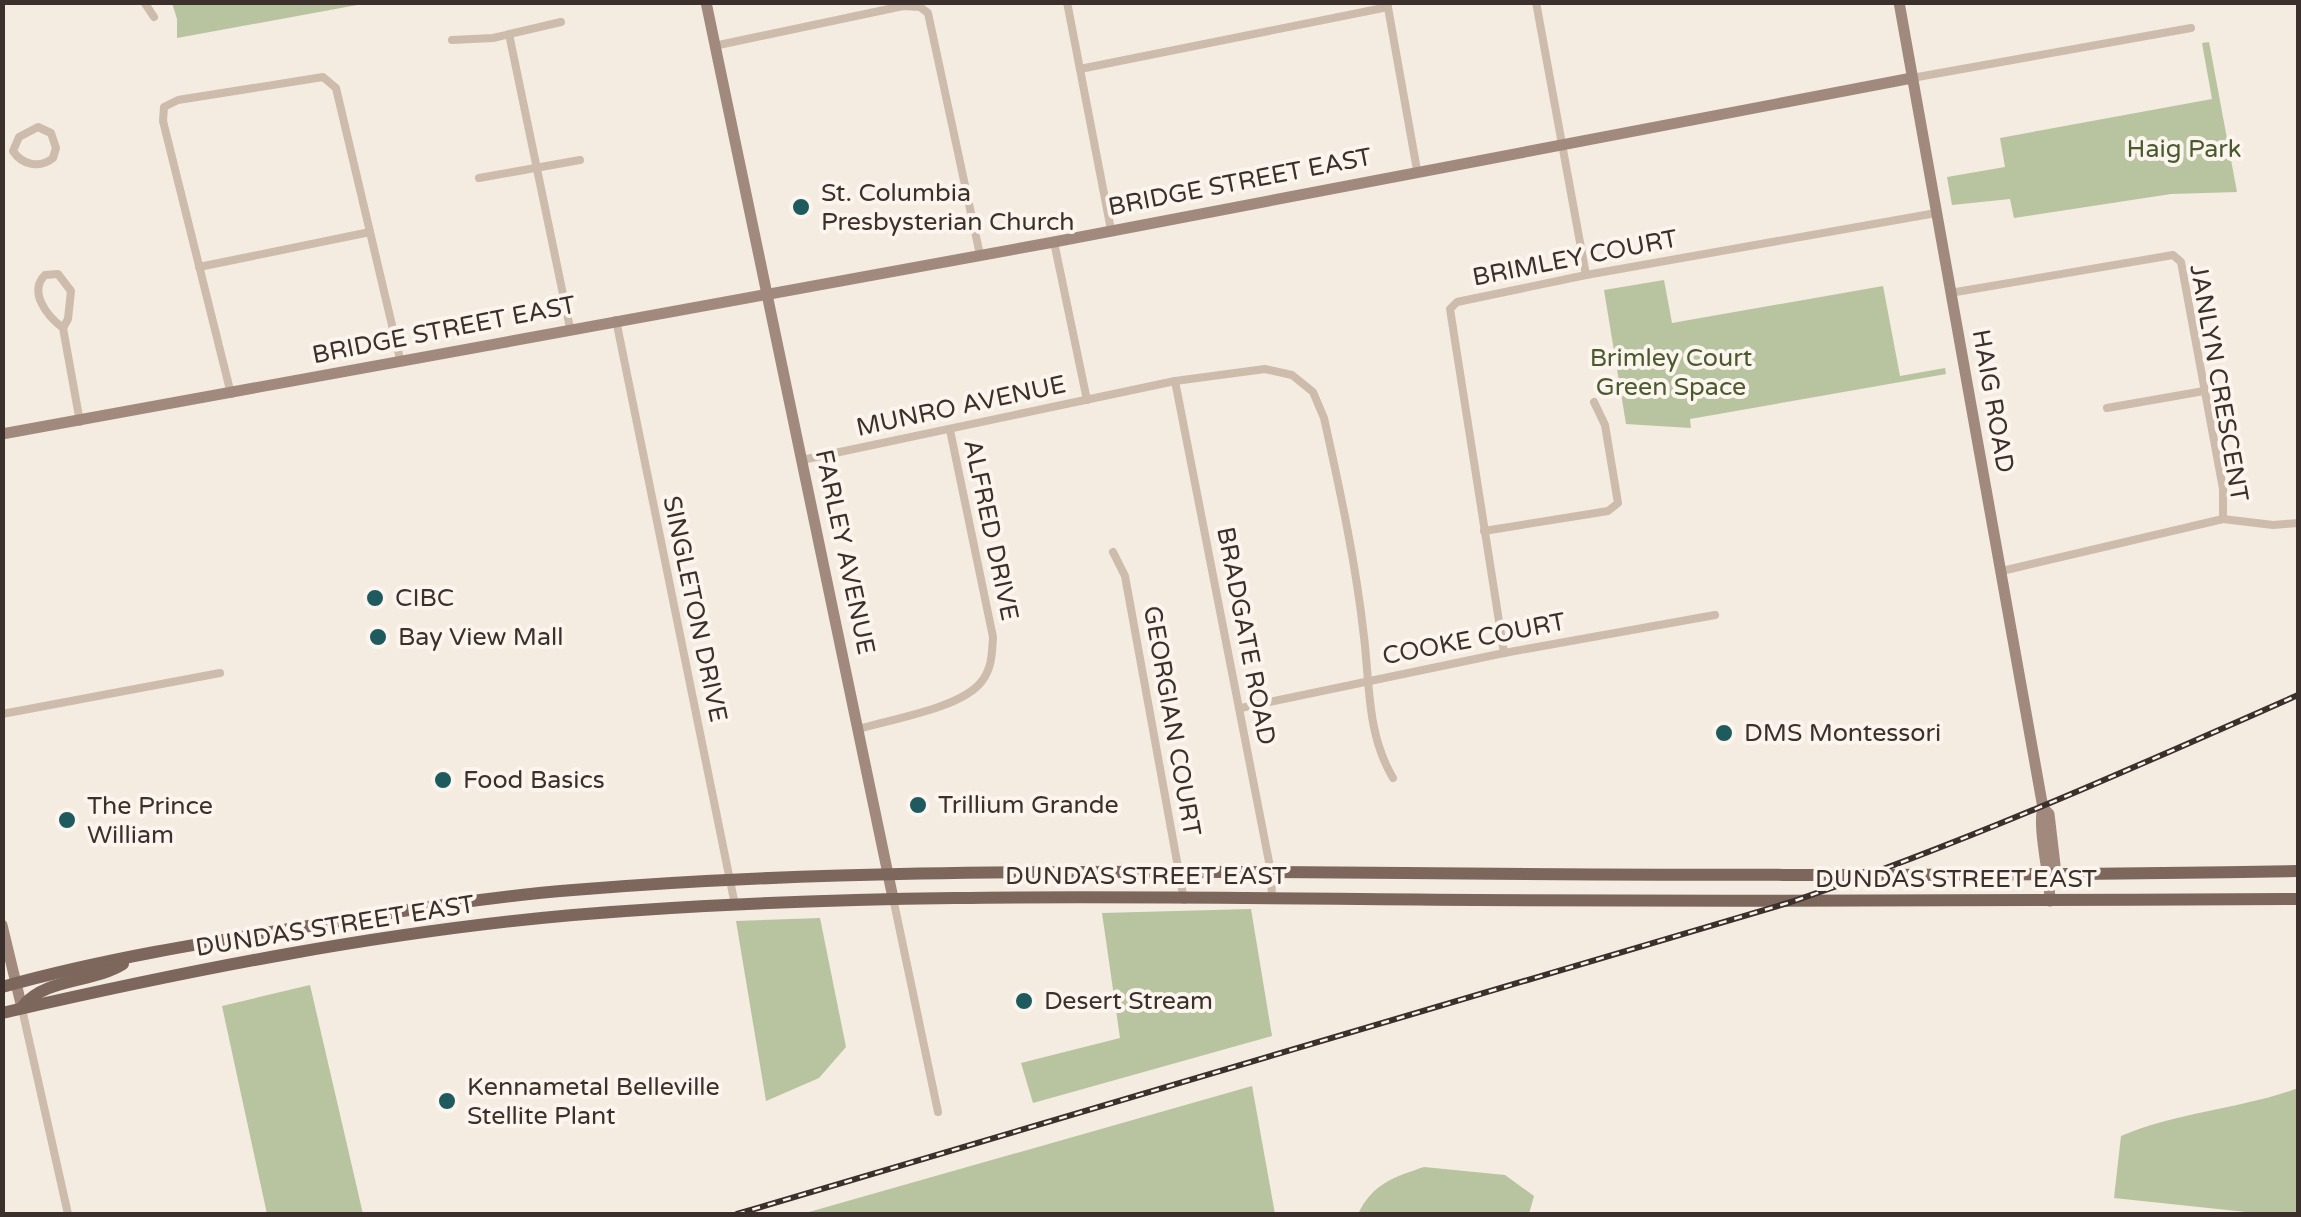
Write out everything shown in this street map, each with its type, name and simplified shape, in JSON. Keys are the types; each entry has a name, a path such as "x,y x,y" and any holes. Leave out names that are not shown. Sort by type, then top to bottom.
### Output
{"main road":[{"name":"DUNDAS STREET EAST","path":"9,986 262,933 510,897 730,880 1179,871 2298,871"},
{"path":"1487,872 1490,900"},
{"path":"1632,872 1633,900"},
{"path":"2232,872 2232,900"},
{"path":"962,873 962,898"},
{"name":"DUNDAS STREET EAST","path":"2,1013 200,970 371,941 574,916 736,905 893,898 2298,900"},
{"path":"22,1008 34,995 108,973 133,958"},
{"path":"2,998 9,986"}],"street":[{"path":"144,2 154,17"},
{"name":"FARLEY AVENUE","path":"706,2 938,1112"},
{"path":"1067,2 1111,230"},
{"path":"1536,2 1586,275"},
{"name":"HAIG ROAD","path":"1899,2 2044,808 2040,816 2050,873 2050,901"},
{"path":"1080,70 1388,5 1418,170"},
{"path":"714,46 902,6 920,7 928,13 980,256"},
{"path":"452,40 509,34 561,22"},
{"name":"BRIDGE STREET EAST","path":"2,434 980,256 1561,143 2192,28"},
{"path":"509,34 570,328"},
{"path":"231,394 163,121 164,108 178,100 323,78 336,88 400,360"},
{"path":"32,128 52,132 53,158 38,165 26,162 13,151 19,137 32,128"},
{"path":"2,154 13,151"},
{"path":"478,178 580,160"},
{"name":"BRIMLEY COURT","path":"1504,652 1450,309 1457,302 1586,275 1936,213"},
{"path":"200,267 370,232"},
{"name":"MUNRO AVENUE","path":"802,460 1087,400 1054,242"},
{"name":"JANLYN CRESCENT","path":"1950,293 2172,255 2181,262 2224,490 2224,519 2002,571"},
{"path":"63,328 68,320 71,291 58,274 45,274 37,284 37,292 41,303 63,328 80,422"},
{"name":"SINGLETON DRIVE","path":"616,320 736,905"},
{"path":"1087,400 1175,381 1264,368 1292,375 1313,392 1324,418 1364,635 1376,745 1392,778"},
{"name":"BRADGATE ROAD","path":"1175,381 1241,708 1271,872 1272,898"},
{"path":"2108,408 2204,391"},
{"path":"1484,531 1608,511 1618,503 1605,425 1594,402"},
{"name":"ALFRED DRIVE","path":"860,728 963,698 982,682 992,661 993,637 950,430"},
{"path":"2224,519 2273,525 2298,523"},
{"name":"GEORGIAN COURT","path":"1113,552 1124,576 1184,900"},
{"name":"COOKE COURT","path":"1241,708 1504,652 1715,615"},
{"path":"2,714 220,673"},
{"path":"2,925 9,986 22,1008 68,1214"}],"green space":[{"path":"172,2 368,3 177,38"},
{"name":"Haig Park","path":"2209,42 2237,192 2171,194 2014,218 2010,199 1952,205 1947,177 2005,167 2000,138 2212,99 2202,43"},
{"name":"Brimley Court Green Space","path":"1664,280 1672,323 1883,286 1900,376 1945,368 1946,374 1690,419 1691,428 1626,424 1604,290"},
{"path":"1251,909 1272,1036 1033,1103 1021,1063 1120,1038 1102,913"},
{"path":"820,918 846,1047 819,1078 766,1101 736,921"},
{"path":"310,985 363,1214 267,1214 222,1006"},
{"path":"1252,1086 1275,1214 802,1214"},
{"path":"2298,1088 2298,1214 2114,1198 2121,1136 2164,1121"},
{"path":"1424,1167 1505,1175 1534,1196 1529,1214 1358,1214 1377,1189"}],"railway":[{"path":"737,1214 1791,902 1984,830 2298,695"}],"place":[{"name":"St. Columbia Presbysterian Church","path":"801,207"},
{"name":"CIBC","path":"375,598"},
{"name":"Bay View Mall","path":"378,637"},
{"name":"DMS Montessori","path":"1724,733"},
{"name":"Food Basics","path":"443,780"},
{"name":"Trillium Grande","path":"918,805"},
{"name":"The Prince William","path":"67,820"},
{"name":"Desert Stream","path":"1024,1001"},
{"name":"Kennametal Belleville Stellite Plant","path":"447,1101"}]}
